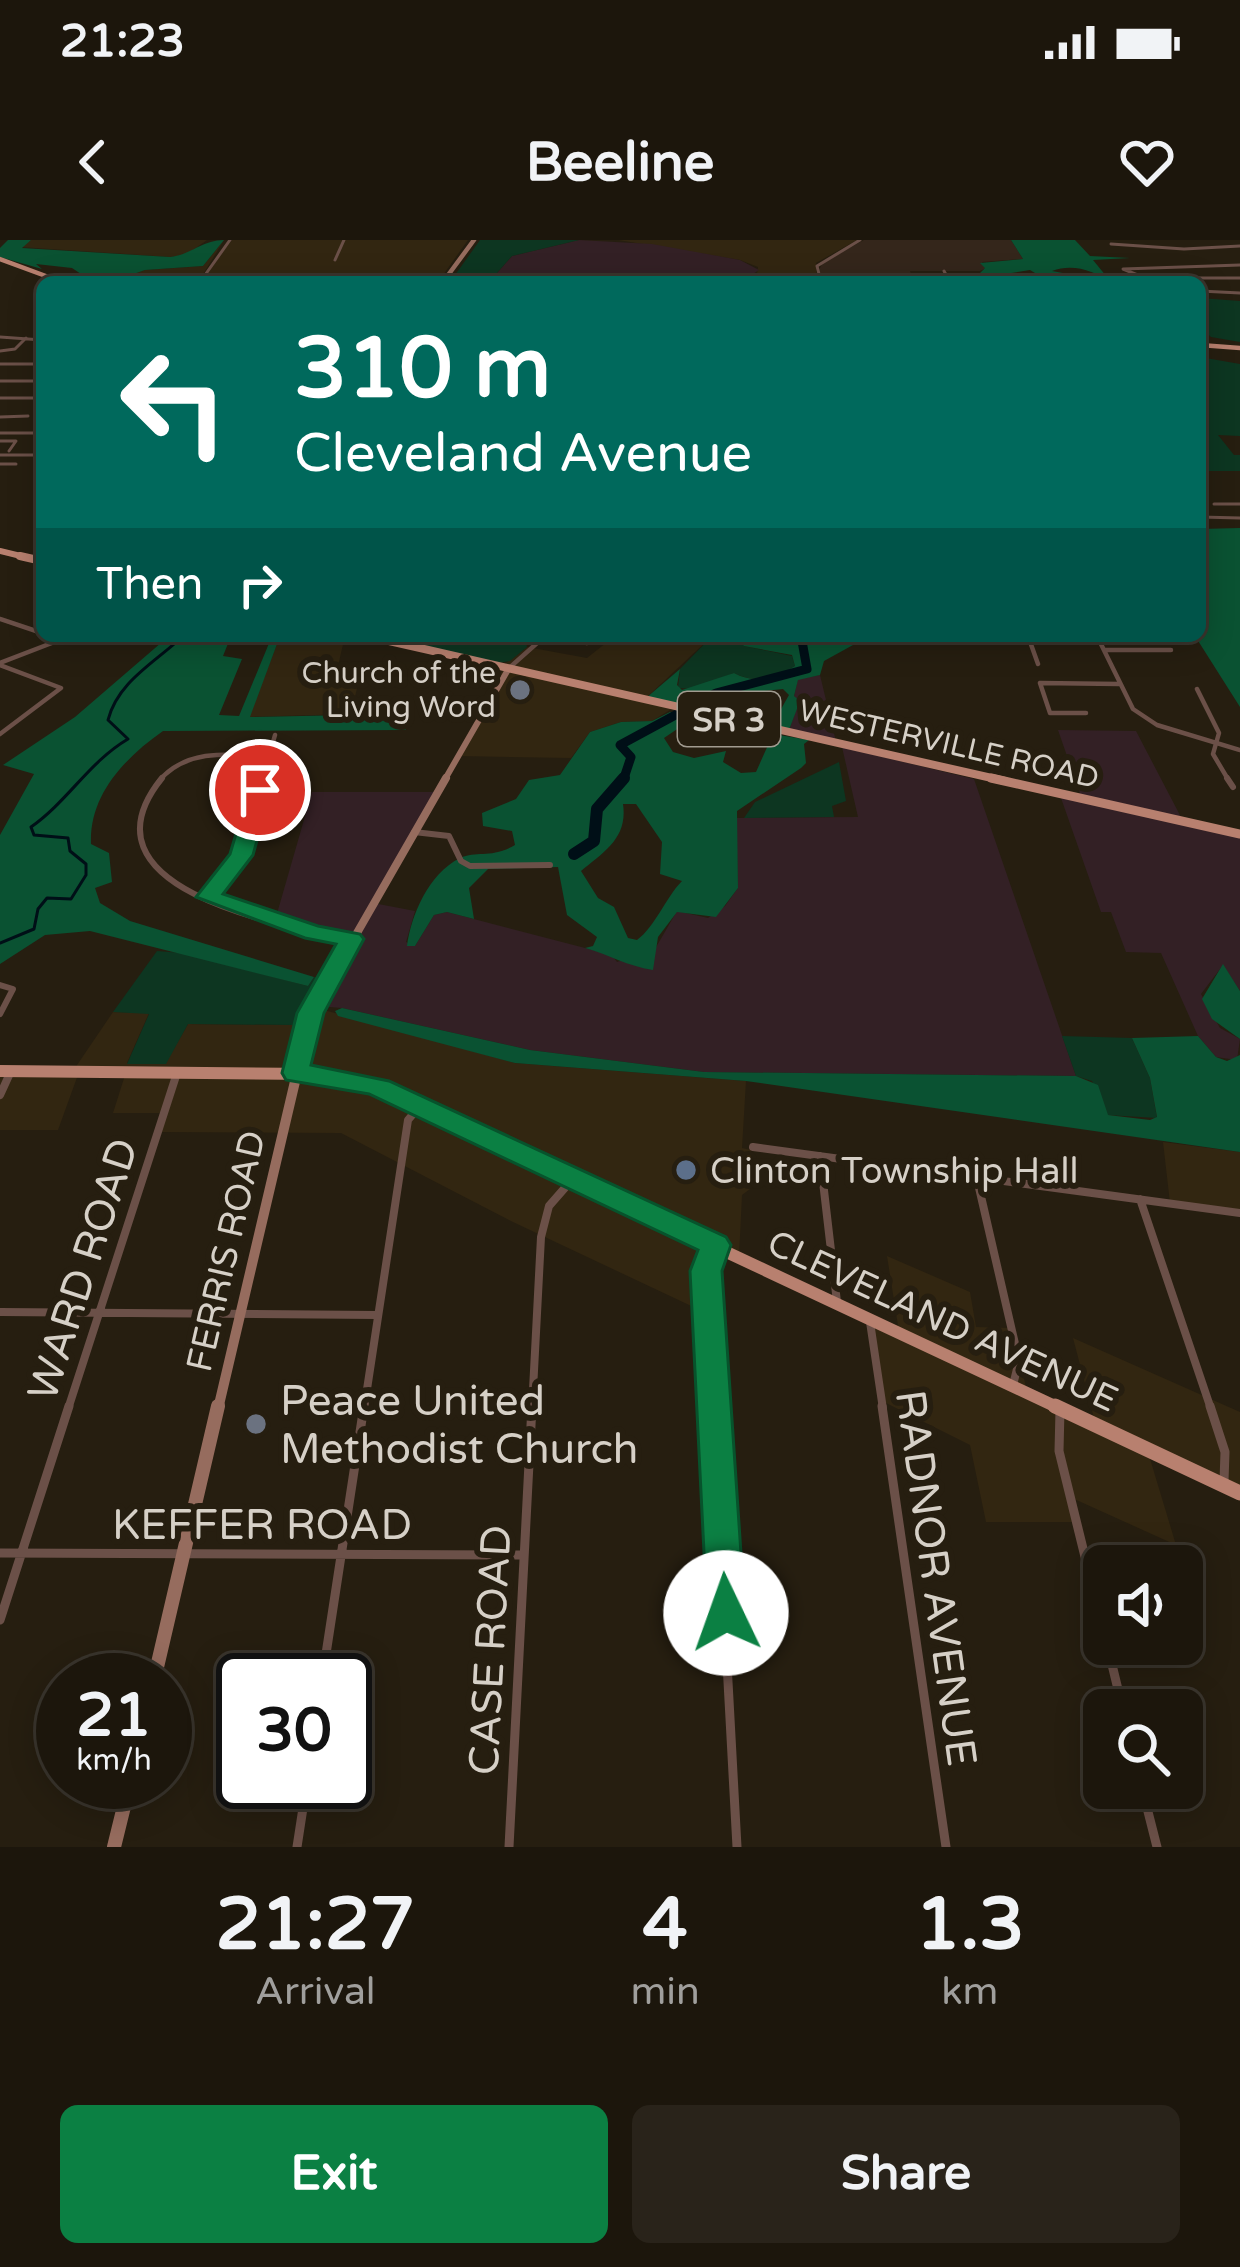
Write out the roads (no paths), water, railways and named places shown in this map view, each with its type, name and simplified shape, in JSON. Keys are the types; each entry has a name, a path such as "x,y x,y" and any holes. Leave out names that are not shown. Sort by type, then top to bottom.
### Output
{"main road":[{"path":"447,276 473,240"},
{"path":"0,259 46,276"},
{"path":"1206,345 1240,348"},
{"path":"0,551 36,560"},
{"name":"WESTERVILLE ROAD","path":"394,642 1240,834"},
{"name":"FERRIS ROAD","path":"160,1653 311,1013 509,668"},
{"name":"CLEVELAND AVENUE","path":"6,1071 296,1073 353,1079 420,1106 1240,1493"},
{"path":"114,1847 123,1809"}],"street":[{"path":"204,276 230,240"},
{"path":"335,260 344,240"},
{"path":"820,276 818,266 860,240"},
{"path":"1114,251 1110,242 1184,249 1240,246"},
{"path":"1131,276 1124,267 1240,265"},
{"path":"944,271 947,276"},
{"path":"1206,277 1240,278"},
{"path":"1206,295 1240,293"},
{"path":"0,337 36,339"},
{"path":"0,351 13,350 26,338"},
{"path":"0,364 36,364"},
{"path":"0,381 36,381"},
{"path":"0,398 36,398"},
{"path":"0,417 28,416"},
{"path":"0,437 36,433"},
{"path":"0,437 16,441 9,451"},
{"path":"0,455 36,456"},
{"path":"0,464 16,464"},
{"path":"1214,504 1240,504"},
{"path":"1227,504 1237,518"},
{"path":"1206,517 1237,518"},
{"path":"0,619 36,631"},
{"path":"0,664 54,642"},
{"path":"509,668 538,642"},
{"path":"582,642 587,643"},
{"path":"1030,642 1038,664"},
{"path":"1100,642 1128,704 1148,721 1240,750"},
{"path":"1105,650 1171,650"},
{"path":"0,664 61,688 0,734"},
{"path":"1086,713 1050,712 1040,683 1120,684"},
{"path":"1197,688 1217,728 1213,754 1233,787"},
{"path":"208,897 241,855 275,735"},
{"path":"269,756 208,757 179,763 160,777 141,842 149,866 163,879 208,897 314,933 351,939"},
{"path":"414,832 449,836 461,861 470,866 550,865"},
{"path":"0,985 13,988 0,1014"},
{"path":"0,1095 6,1071"},
{"name":"WARD ROAD","path":"0,1620 178,1072"},
{"path":"326,1653 408,1120 420,1106"},
{"path":"753,1148 1240,1213"},
{"path":"820,1156 837,1302"},
{"path":"977,1177 1019,1361 1012,1385"},
{"name":"CASE ROAD","path":"509,1847 542,1237 549,1206 574,1178"},
{"path":"1140,1199 1225,1452 1223,1485"},
{"path":"715,1245 706,1271 737,1847"},
{"path":"0,1312 377,1315"},
{"name":"RADNOR AVENUE","path":"869,1317 946,1847"},
{"path":"1061,1408 1056,1427 1059,1451 1083,1549"},
{"name":"KEFFER ROAD","path":"0,1553 524,1555"},
{"path":"296,1847 302,1809"},
{"path":"1147,1809 1157,1847"}],"waterway":[{"path":"0,943 34,929 38,909 47,898 71,899 86,875 86,864 70,851 68,838 34,835 31,827 128,739 108,720 113,706 129,683 176,642"},
{"path":"689,706 716,693 807,669 802,642"},
{"path":"624,778 631,757 620,745 681,712"},
{"path":"574,854 594,841 597,809 624,778"}],"place":[{"name":"Church of the Living Word","path":"520,690"},
{"name":"Clinton Township Hall","path":"686,1170"},
{"name":"Peace United Methodist Church","path":"256,1424"}]}
